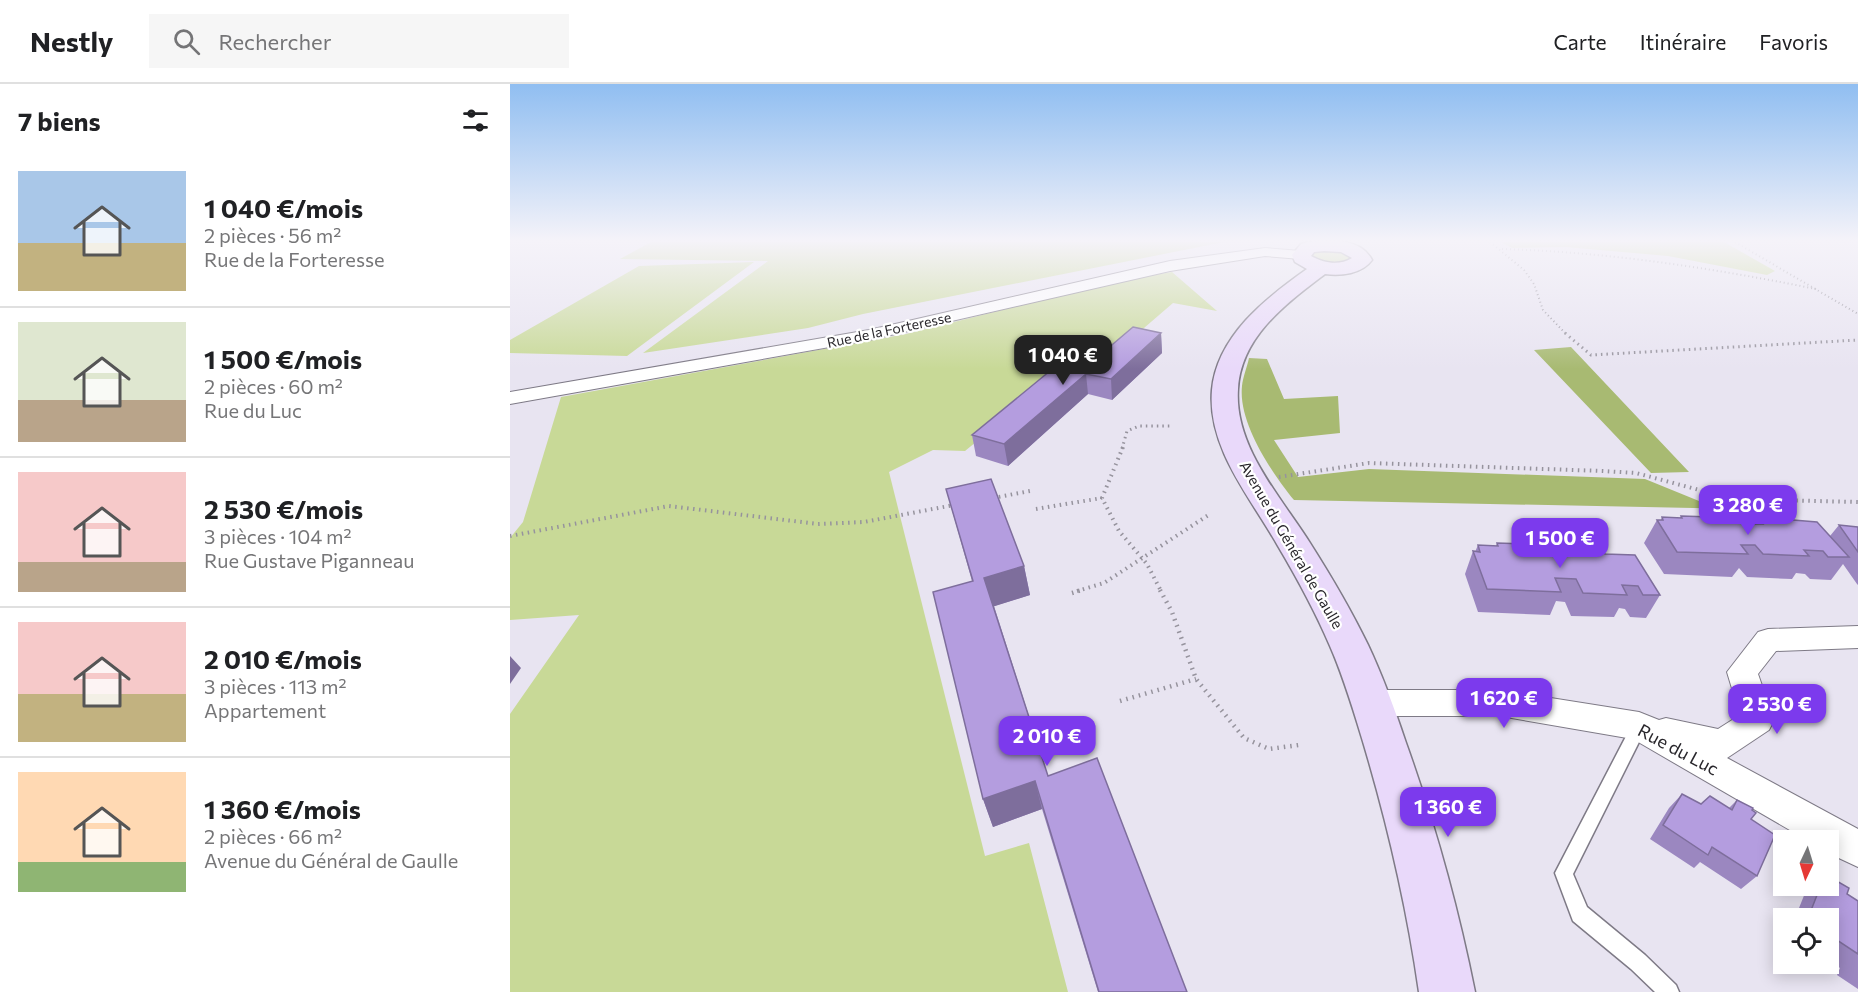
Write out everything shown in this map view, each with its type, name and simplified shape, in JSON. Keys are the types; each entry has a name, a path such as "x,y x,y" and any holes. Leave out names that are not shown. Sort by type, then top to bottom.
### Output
{"main road":[{"name":"Avenue du Général de Gaulle","path":"1301,284 1263,316 1238,344 1232,356 1224,389 1226,410 1236,449 1334,615 1372,703 1410,822 1438,941 1447,992"}],"street":[{"name":"Rue de la Forteresse","path":"510,398 869,335 1090,284"},
{"path":"1639,726 1722,745 1758,720 1742,672 1768,640 1858,637"},
{"name":"Rue du Luc","path":"1372,703 1500,703 1639,726 1858,849"}],"lane":[{"path":"1639,726 1564,873 1580,914 1638,962 1669,992"}],"path":[{"path":"1534,284 1542,308 1567,335 1591,355 1858,340"},
{"path":"1791,284 1816,289"},
{"path":"1808,284 1858,314"},
{"path":"1102,498 1119,460 1127,431 1139,426 1171,426"},
{"path":"1255,482 1318,470 1380,464 1625,473 1657,478 1733,499 1858,502"},
{"path":"984,500 1030,491"},
{"path":"1036,509 1102,498"},
{"path":"1102,498 1119,531 1142,558 1172,612 1196,679 1244,738 1269,749 1299,745"},
{"path":"510,536 669,506 818,524 864,522 962,504"},
{"path":"1072,592 1104,583 1210,514"},
{"path":"1120,701 1196,679"}],"green space":[{"path":"607,284 724,284 627,356 510,353 510,340"},
{"path":"736,284 1012,284 863,314 808,328 643,353"},
{"path":"1105,284 1186,284 1217,311 1173,303 1079,384 1054,378 965,451 933,450 889,472 985,856 1029,843 1068,992 510,992 510,714 579,615 510,620 510,538 523,522 561,397 906,334"},
{"path":"1571,347 1689,472 1651,473 1534,350"},
{"path":"1249,358 1267,359 1284,399 1338,396 1340,433 1274,440 1298,477 1369,469 1645,479 1699,501 1742,509 1294,500 1258,447 1245,416 1242,386"}],"building":[{"path":"1133,327 1161,333 1111,379 1086,374 1004,444 972,435 1056,366 1080,372"},
{"path":"991,479 1024,566 984,578 1048,776 1097,758 1187,992 1099,992 1035,781 983,799 933,592 973,581 946,489"},
{"path":"1681,516 1743,518 1754,524 1763,524 1758,517 1817,522 1849,557 1828,557 1823,551 1804,550 1809,556 1763,554 1755,545 1741,545 1748,554 1677,552 1657,520 1663,520 1662,517 1682,518"},
{"path":"1839,525 1858,527 1858,552"},
{"path":"1497,543 1559,545 1562,549 1572,552 1603,550 1605,554 1635,555 1660,595 1643,595 1638,586 1622,585 1627,595 1583,593 1576,579 1555,578 1561,592 1487,589 1473,551 1480,552 1478,545 1498,546"},
{"path":"1682,794 1701,804 1710,796 1732,810 1737,800 1753,808 1752,810 1756,813 1751,819 1773,834 1773,840 1757,876 1712,847 1708,855 1663,825"},
{"path":"1839,882 1849,888 1847,894 1858,901 1858,954 1839,941 1839,908 1812,908 1817,896 1839,896"}]}
